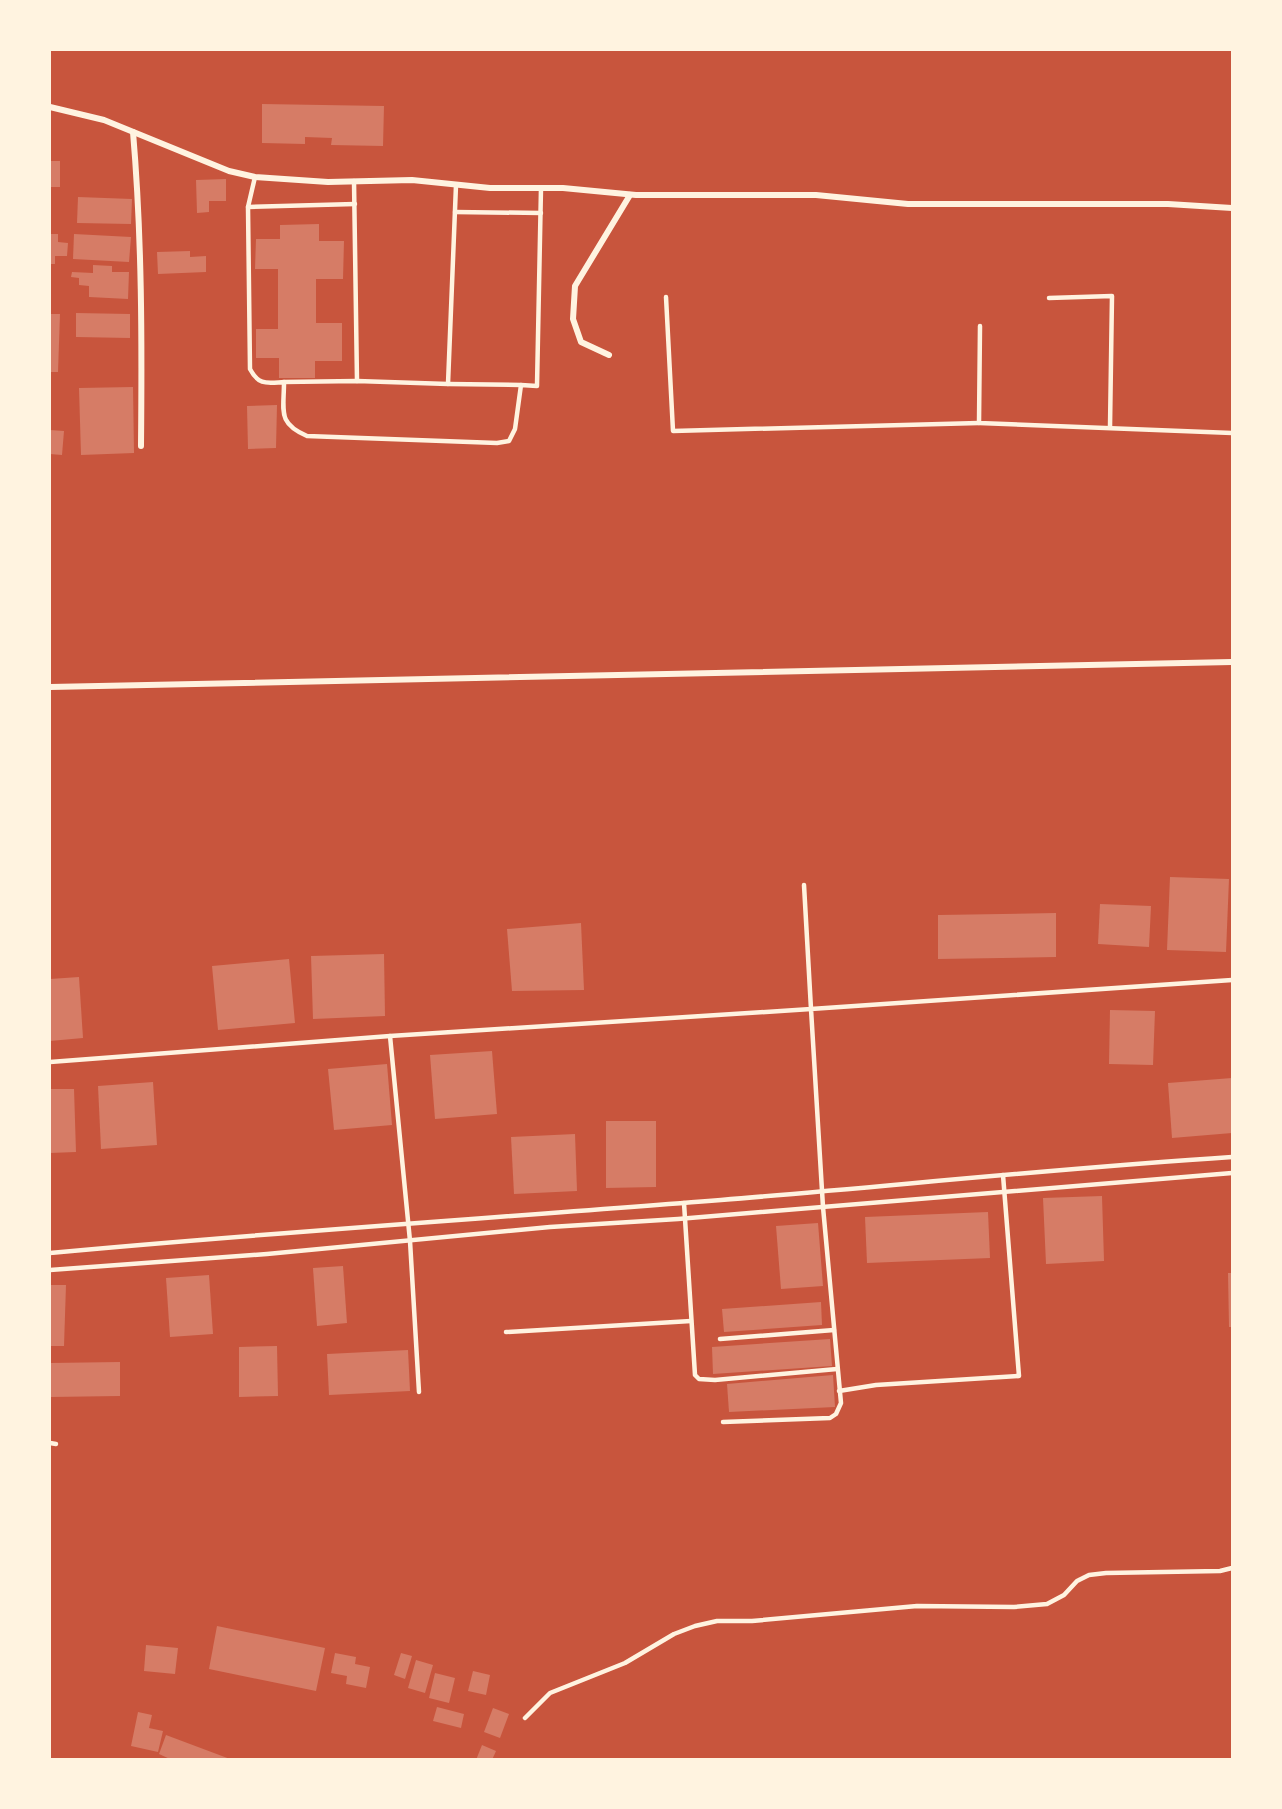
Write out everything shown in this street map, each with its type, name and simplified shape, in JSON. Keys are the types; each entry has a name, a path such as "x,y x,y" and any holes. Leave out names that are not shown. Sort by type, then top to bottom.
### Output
{"street":[{"path":"50,106 104,120 229,171 255,177 328,182 412,180 490,188 563,188 630,195 816,195 908,204 1168,204 1233,208"},
{"path":"134,132 139,203 142,325 141,446"},
{"path":"609,355 581,342 573,320 575,286 630,195"},
{"path":"50,687 1233,662"}],"lane":[{"path":"255,177 248,207 250,369 255,379 265,383 357,381 537,386 541,188"},
{"path":"354,182 357,381"},
{"path":"448,384 456,184"},
{"path":"248,207 355,204"},
{"path":"455,212 541,213"},
{"path":"1049,298 1112,296 1110,427"},
{"path":"666,297 673,430 979,423 1233,433"},
{"path":"979,423 980,326"},
{"path":"284,382 284,418 292,429 307,436 497,443 509,441 515,429 521,385"},
{"path":"723,1422 830,1418 836,1414 841,1403 823,1207 804,885"},
{"path":"50,1062 390,1036 1233,980"},
{"path":"390,1036 410,1240 419,1392"},
{"path":"50,1253 1233,1157"},
{"path":"50,1270 550,1227 1233,1173"},
{"path":"839,1391 876,1385 1019,1376 1003,1175"},
{"path":"684,1203 695,1375 699,1379 715,1380 837,1369"},
{"path":"506,1332 692,1321"},
{"path":"720,1339 834,1330"},
{"path":"525,1718 550,1693 625,1663 674,1634 706,1623 917,1606 993,1607 1047,1604 1064,1595 1077,1581 1089,1575 1233,1568"}],"building":[{"path":"262,104 384,106 383,146 331,145 332,138 305,137 305,144 262,143"},
{"path":"50,161 60,161 60,187 50,187"},
{"path":"226,179 226,201 209,201 209,212 197,213 196,180"},
{"path":"78,197 132,199 131,224 77,223"},
{"path":"319,224 319,241 344,241 343,279 316,279 316,323 342,323 342,361 315,361 315,378 279,378 279,358 256,358 256,329 278,329 278,269 255,269 256,239 280,239 280,225"},
{"path":"50,234 58,234 58,242 68,243 67,256 55,256 55,264 50,264"},
{"path":"74,234 131,237 129,262 73,259"},
{"path":"190,251 190,257 206,256 206,272 158,274 157,252"},
{"path":"93,265 112,266 112,272 129,272 128,299 89,297 89,286 79,285 79,278 71,277 72,272 93,273"},
{"path":"76,313 130,314 130,338 76,337"},
{"path":"50,314 60,314 58,372 50,372"},
{"path":"133,387 134,453 81,455 79,388"},
{"path":"277,405 276,448 248,449 247,406"},
{"path":"50,430 64,431 62,455 50,454"},
{"path":"1170,877 1229,879 1226,952 1167,950"},
{"path":"1100,904 1151,906 1149,947 1098,944"},
{"path":"1056,913 1056,957 938,959 938,915"},
{"path":"581,923 584,990 512,991 507,929"},
{"path":"384,954 385,1016 313,1019 311,956"},
{"path":"289,959 295,1023 218,1030 212,966"},
{"path":"79,977 83,1038 50,1041 50,979"},
{"path":"1110,1010 1155,1011 1153,1065 1109,1064"},
{"path":"492,1051 497,1114 435,1119 430,1055"},
{"path":"387,1064 392,1125 334,1130 328,1069"},
{"path":"1232,1078 1232,1133 1172,1138 1168,1083"},
{"path":"153,1082 157,1145 101,1149 98,1086"},
{"path":"50,1089 74,1089 76,1152 50,1153"},
{"path":"606,1121 656,1121 656,1187 606,1188"},
{"path":"575,1134 577,1191 514,1194 511,1137"},
{"path":"1102,1196 1104,1261 1046,1264 1043,1198"},
{"path":"988,1212 990,1258 867,1263 865,1217"},
{"path":"818,1223 823,1286 781,1289 776,1226"},
{"path":"343,1266 347,1323 317,1326 313,1268"},
{"path":"1228,1273 1232,1273 1232,1327 1229,1327"},
{"path":"209,1275 213,1334 170,1337 166,1278"},
{"path":"50,1285 66,1285 64,1346 50,1346"},
{"path":"821,1302 822,1325 724,1332 722,1309"},
{"path":"830,1339 832,1366 713,1374 712,1347"},
{"path":"277,1346 278,1396 239,1397 239,1347"},
{"path":"408,1350 410,1391 329,1395 327,1354"},
{"path":"120,1362 120,1396 50,1397 50,1363"},
{"path":"833,1375 835,1407 729,1412 727,1384"},
{"path":"217,1626 325,1648 316,1691 209,1669"},
{"path":"146,1645 178,1648 175,1674 144,1671"},
{"path":"335,1653 356,1657 355,1664 370,1667 366,1688 346,1684 347,1676 331,1673"},
{"path":"401,1653 412,1656 405,1679 394,1675"},
{"path":"416,1660 433,1665 425,1693 408,1688"},
{"path":"473,1671 490,1675 486,1695 468,1691"},
{"path":"435,1673 455,1678 449,1703 429,1698"},
{"path":"437,1707 464,1714 461,1728 433,1721"},
{"path":"493,1708 509,1714 500,1738 484,1732"},
{"path":"138,1712 152,1715 149,1728 163,1731 158,1752 131,1746"},
{"path":"166,1735 230,1760 172,1760 159,1754"},
{"path":"482,1745 496,1751 492,1760 476,1760"}]}
